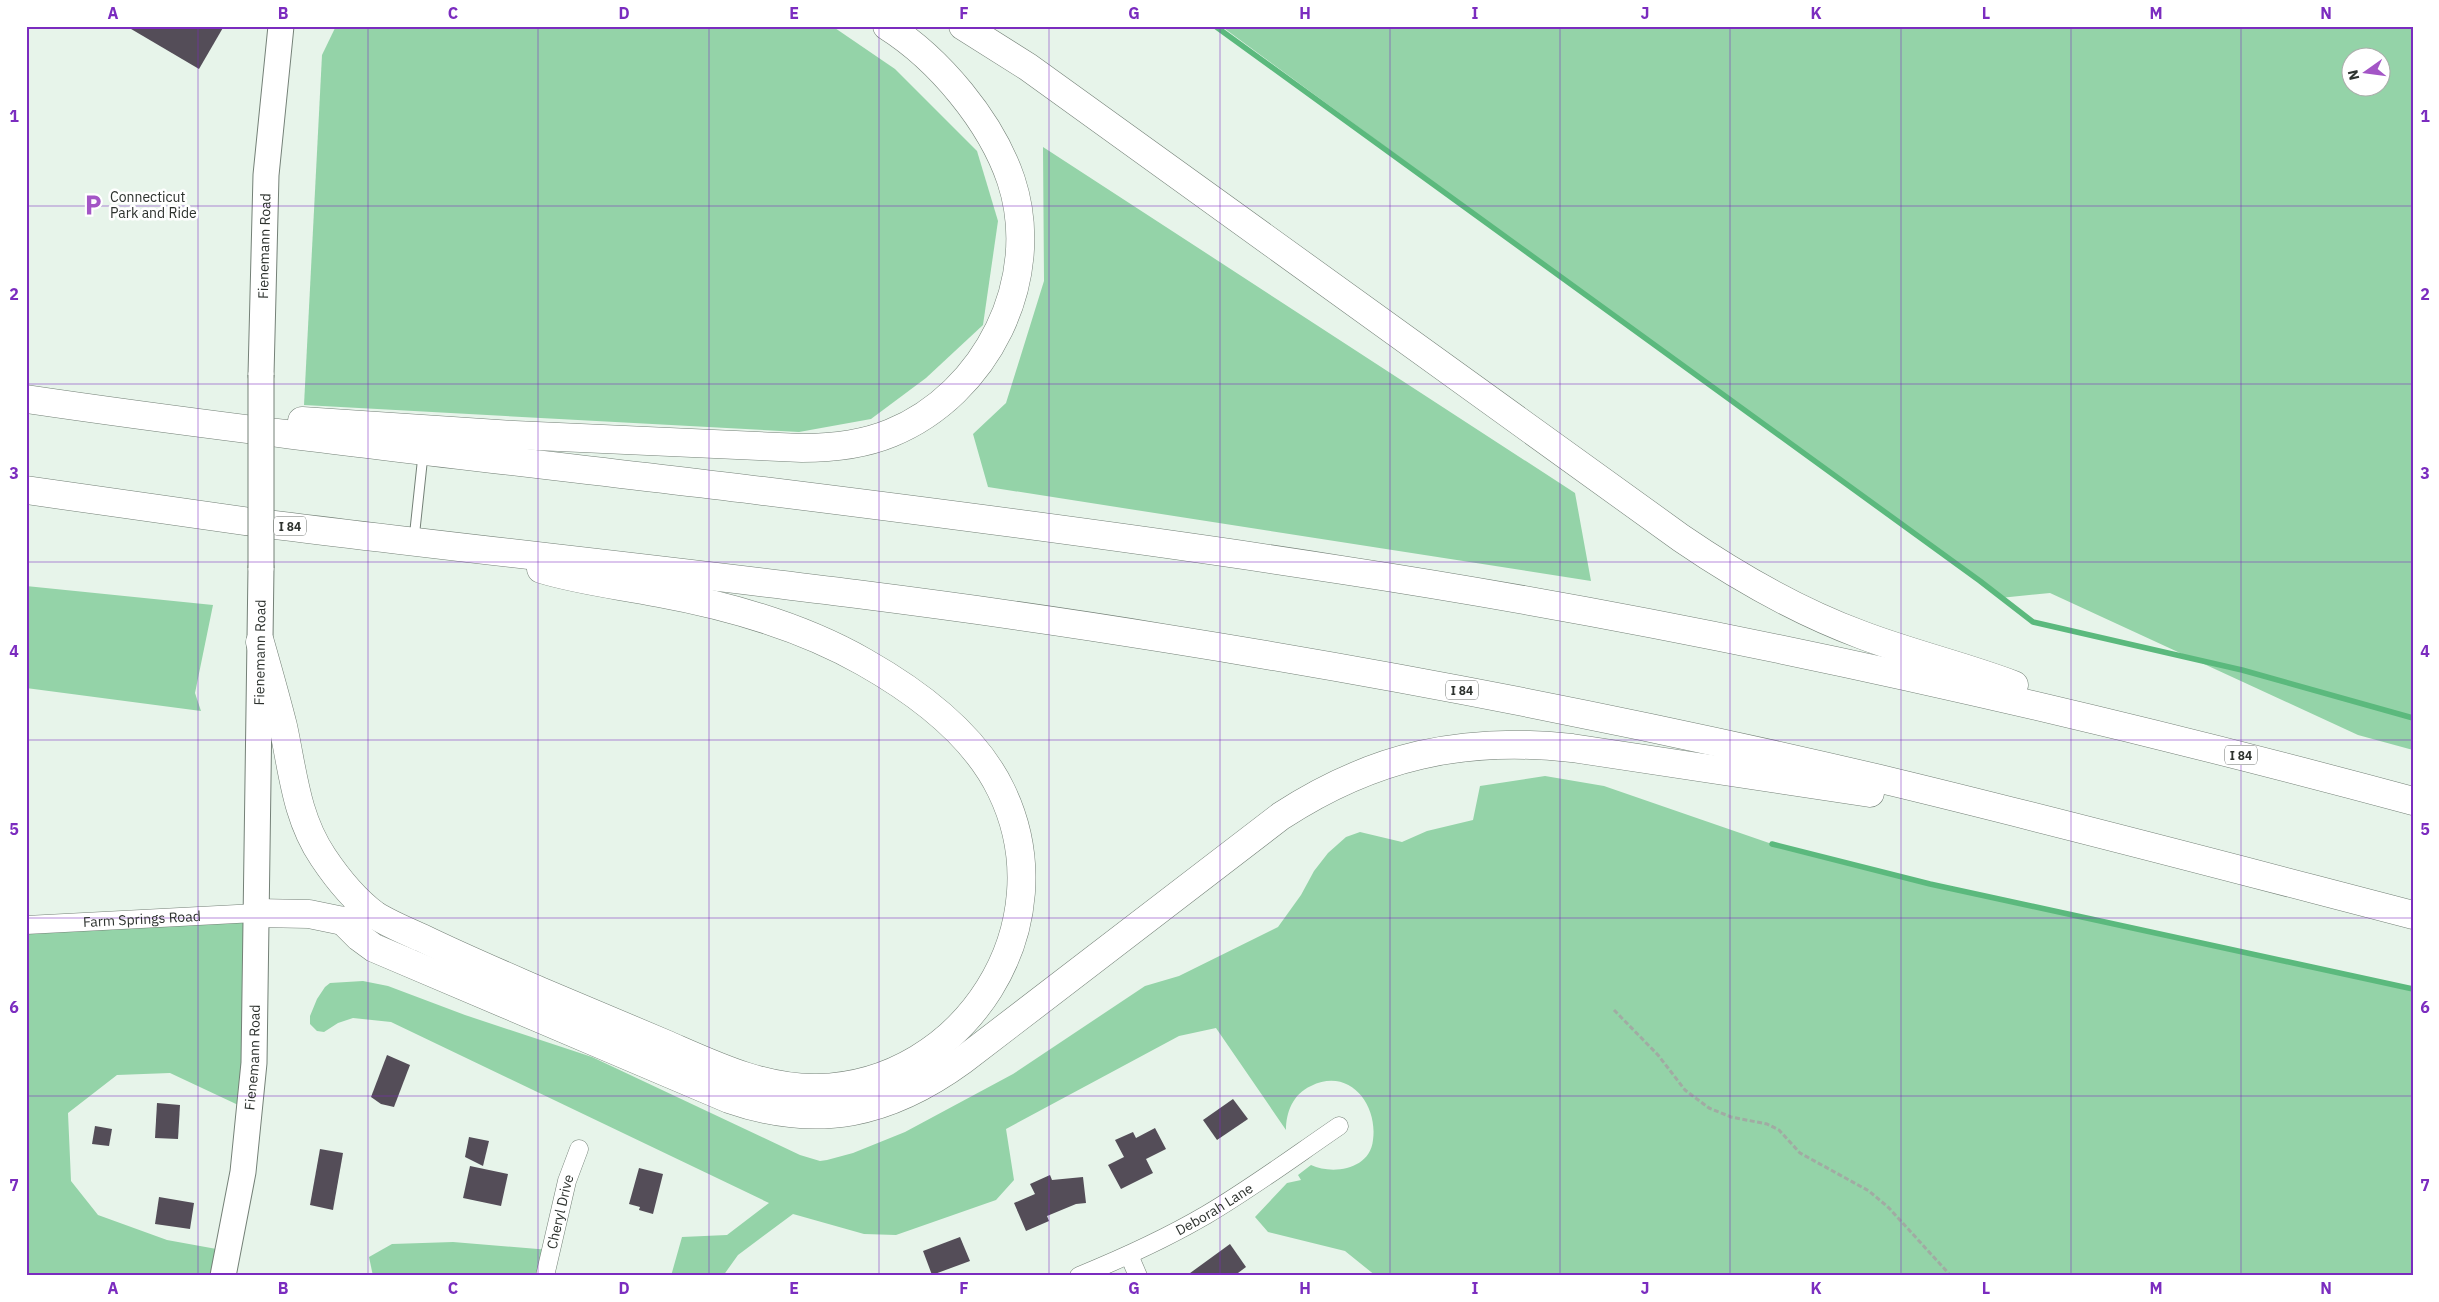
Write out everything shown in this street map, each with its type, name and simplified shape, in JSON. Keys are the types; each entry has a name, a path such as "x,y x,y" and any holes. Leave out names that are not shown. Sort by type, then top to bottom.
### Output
{"highway":[{"path":"161,419 261,418 514,435 802,448 841,446 865,442 911,424 941,403 968,377 1000,329 1016,279 1019,223 1016,199 1004,164 978,119 939,68 908,41 887,26"},
{"path":"963,26 1050,83 1673,532 1737,574 1788,603 1840,627 1888,645 2001,680 2033,693 2069,713"},
{"name":"I 84","path":"26,399 161,419 423,452 854,503 1357,572 1669,628 2069,713 2227,751 2413,801"},
{"name":"I 84","path":"26,490 238,520 931,603 1252,652 1430,684 1828,767 2413,915"},
{"path":"260,642 282,723 296,794 307,830 321,855 341,882 364,905 385,920 481,965 724,1069 768,1083 804,1088 840,1086 860,1082 900,1069 931,1052 960,1027 986,996 1006,957 1020,906 1021,872 1017,838 1007,803 993,775 977,752 954,728 922,700 865,662 822,640 795,629 695,600 563,575 495,550"},
{"path":"343,921 359,938 374,948 729,1099 777,1112 825,1115 856,1112 879,1106 906,1096 930,1082 963,1060 1281,816 1331,787 1406,757 1477,745 1535,744 1853,791 1918,798 1964,800"},
{"path":"257,913 310,914 343,921 368,918 385,920"}],"main road":[{"name":"Fienemann Road","path":"223,1276 234,1222 249,1118 256,1022 262,375 266,175 282,26"}],"street":[{"name":"Farm Springs Road","path":"26,925 257,913"},
{"name":"Deborah Lane","path":"1079,1276 1166,1238 1241,1194 1339,1126"},
{"name":"Cheryl Drive","path":"545,1276 567,1181 579,1149"},
{"path":"1129,1255 1138,1276"}],"lane":[{"path":"413,541 423,452"}],"path":[{"path":"1614,1010 1658,1055 1685,1090 1717,1111 1731,1117 1767,1124 1779,1130 1800,1153 1869,1191 1889,1208 1951,1276"}],"green space":[{"path":"336,26 832,26 895,69 977,151 998,221 983,325 926,378 871,419 799,432 304,405 322,55"},
{"path":"1221,26 2413,26 2413,750 2358,735 2050,593 2000,598"},
{"path":"1043,147 1575,493 1591,581 988,487 973,434 1006,403 1044,281"},
{"path":"26,586 213,605 195,693 201,711 26,688"},
{"path":"1545,776 1604,786 1772,844 1930,884 2413,989 2413,1276 1376,1276 1345,1251 1268,1232 1255,1217 1287,1183 1301,1180 1298,1175 1311,1165 1329,1170 1349,1168 1365,1158 1373,1140 1371,1114 1366,1102 1349,1085 1337,1081 1325,1081 1305,1089 1295,1099 1289,1110 1286,1130 1216,1028 1179,1036 1006,1129 1014,1180 996,1200 896,1235 864,1234 793,1214 738,1255 723,1276 671,1276 682,1237 727,1235 769,1203 391,1022 353,1018 338,1023 324,1032 317,1031 310,1024 310,1016 317,999 330,983 363,981 388,986 465,1015 592,1057 800,1155 820,1161 827,1160 853,1153 905,1132 1013,1074 1145,986 1179,976 1278,927 1301,895 1314,871 1328,853 1346,837 1360,832 1402,842 1427,831 1473,820 1480,786"},
{"path":"257,913 251,1111 170,1073 117,1075 68,1113 71,1181 98,1215 167,1240 233,1252 227,1276 26,1276 26,928"},
{"path":"453,1242 550,1250 545,1276 373,1276 369,1257 392,1244"}],"building":[{"path":"126,26 224,26 199,69"},
{"path":"387,1055 410,1065 394,1107 381,1104 371,1097"},
{"path":"1233,1099 1248,1119 1217,1140 1203,1120"},
{"path":"157,1103 180,1105 178,1139 155,1138"},
{"path":"95,1126 112,1129 109,1146 92,1144"},
{"path":"1155,1128 1166,1149 1146,1159 1153,1173 1121,1189 1108,1165 1124,1157 1115,1140 1133,1132 1136,1138"},
{"path":"469,1137 489,1141 483,1166 465,1157"},
{"path":"320,1149 343,1153 333,1210 310,1205"},
{"path":"470,1166 508,1174 501,1206 463,1198"},
{"path":"639,1168 663,1174 653,1214 639,1210 640,1207 629,1204"},
{"path":"1050,1175 1052,1180 1083,1177 1086,1203 1076,1204 1047,1216 1049,1221 1026,1231 1014,1203 1035,1194 1030,1184"},
{"path":"159,1197 194,1203 190,1229 155,1224"},
{"path":"960,1237 970,1261 932,1275 923,1251"},
{"path":"1230,1244 1246,1267 1234,1276 1186,1276"}],"waterway":[{"path":"1215,26 1980,581 2033,622 2242,670 2413,718"},
{"path":"1772,844 1930,884 2413,989"}],"place":[{"name":"Connecticut Park and Ride","path":"93,205"}]}
